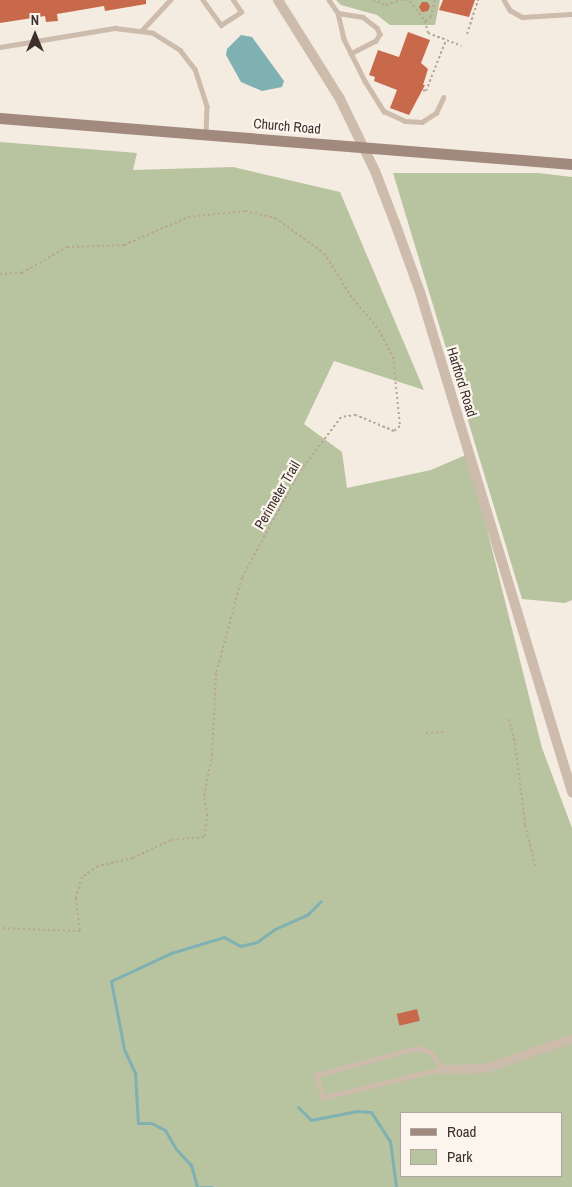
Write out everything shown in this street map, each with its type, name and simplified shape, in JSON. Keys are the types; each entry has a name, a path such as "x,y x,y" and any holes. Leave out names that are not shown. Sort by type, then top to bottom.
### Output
{"main road":[{"name":"Church Road","path":"0,118 572,164"}],"street":[{"name":"Hartford Road","path":"278,0 322,67 363,147 385,197 420,292 572,792"},
{"path":"444,1069 485,1068 572,1038"}],"lane":[{"path":"143,29 170,0"},
{"path":"203,0 221,25 241,12 233,0"},
{"path":"329,0 338,14 344,39 376,101 391,116 412,123 422,122 436,113 443,98"},
{"path":"504,0 510,10 522,17 572,14"},
{"path":"338,14 363,17 378,28 380,34 376,41 351,54"},
{"path":"0,47 115,28 143,29 180,50 195,69 207,106 206,134"},
{"path":"417,1048 430,1052 444,1069 323,1098 316,1075 417,1048"}],"path":[{"path":"373,0 386,5 402,0 410,1 425,21 428,33 462,46"},
{"path":"425,21 432,16 435,0"},
{"path":"467,34 478,0"},
{"path":"424,90 426,91 446,40"},
{"name":"Perimeter Trail","path":"0,274 22,273 68,247 124,245 188,217 245,211 275,218 324,254 350,295 379,330 394,357 400,426 394,431 356,416 341,417 298,474 242,578 216,673 212,754 204,798 207,814 204,837 171,840 132,858 98,866 82,877 76,898 80,931 0,928"},
{"path":"509,718 516,743 525,825 536,868"},
{"path":"426,733 443,732"}],"green space":[{"path":"336,0 440,0 435,25 390,25 377,15 341,5"},
{"path":"0,142 137,153 133,170 233,167 340,192 424,390 334,361 304,424 342,452 347,488 431,470 468,454 542,748 572,828 572,1187 0,1187"},
{"path":"393,173 538,173 572,177 572,600 565,603 522,599"}],"water":[{"path":"241,35 252,37 284,81 282,87 262,91 241,82 226,55 227,49"}],"building":[{"path":"0,0 146,0 146,4 105,11 104,6 57,14 58,21 46,22 45,16 0,23"},
{"path":"443,0 475,0 469,17 439,10"},
{"path":"422,2 427,2 430,6 428,11 422,12 419,7"},
{"path":"408,32 430,40 421,63 428,69 423,85 425,85 409,115 390,108 397,90 374,81 375,77 369,75 378,50 399,57"},
{"path":"417,1009 420,1021 400,1026 397,1014"}],"waterway":[{"path":"197,1187 191,1165 176,1149 165,1130 151,1123 138,1123 135,1073 124,1049 111,981 171,953 224,937 240,946 257,942 275,929 308,914 321,901"},
{"path":"298,1107 311,1120 357,1111 371,1112 390,1141 396,1187"},
{"path":"200,1187 212,1187"}]}
